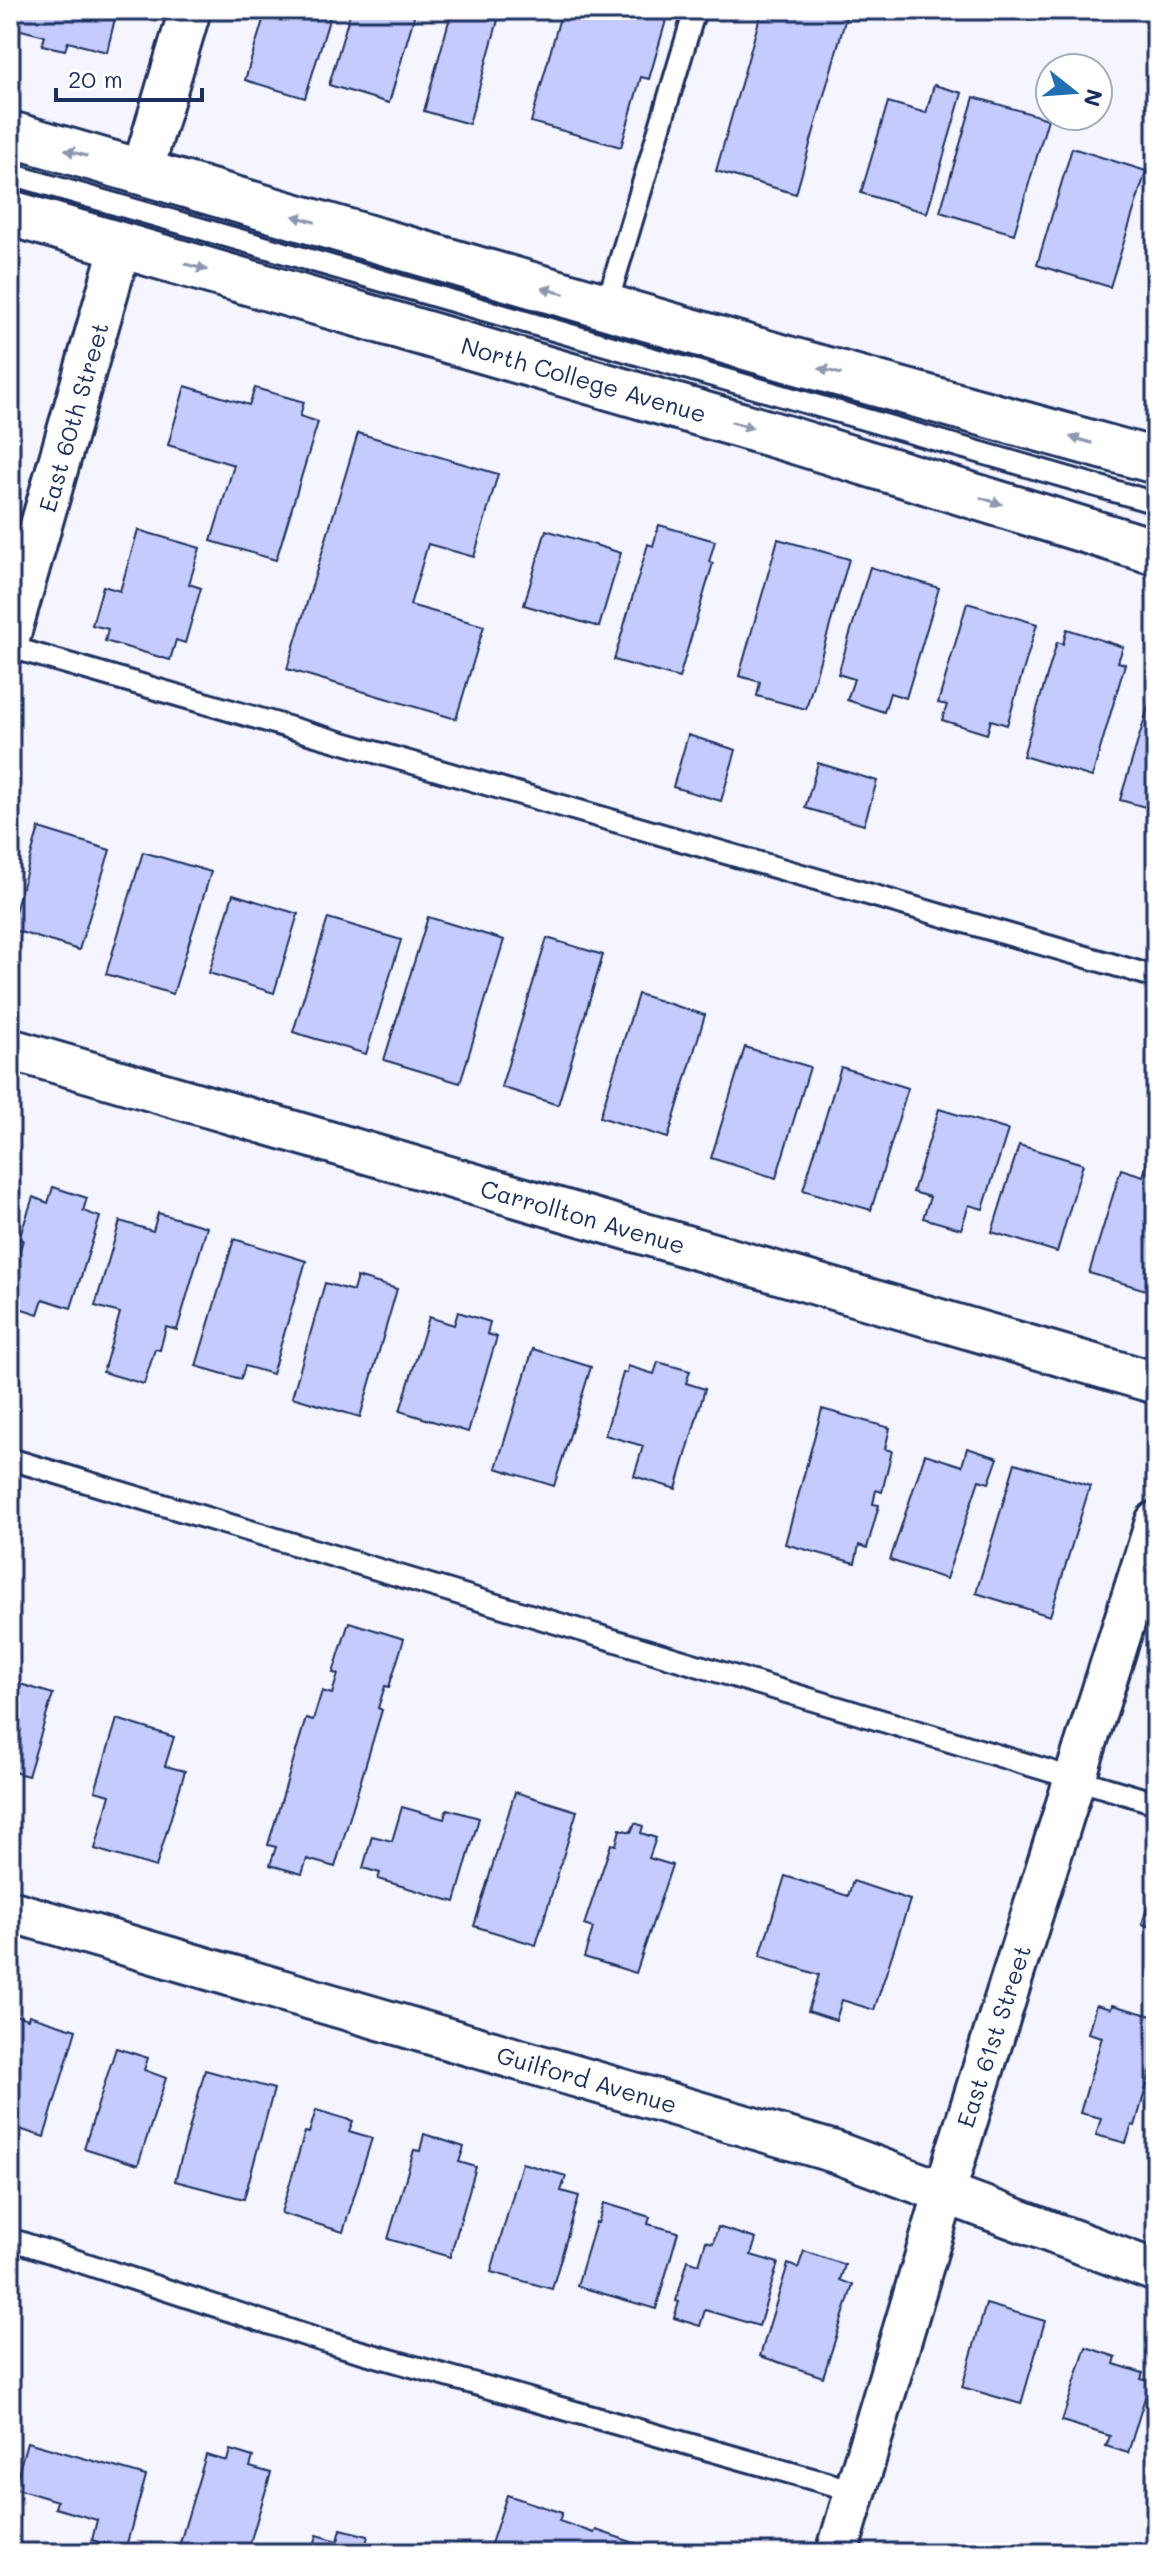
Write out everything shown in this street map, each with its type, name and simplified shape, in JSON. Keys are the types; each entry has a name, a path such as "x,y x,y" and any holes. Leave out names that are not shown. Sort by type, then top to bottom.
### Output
{"main road":[{"path":"10,134 606,307 1156,461"},
{"name":"North College Avenue","path":"10,213 788,439 1156,552"}],"street":[{"path":"142,172 190,10"},
{"name":"East 60th Street","path":"10,634 121,245"},
{"name":"Carrollton Avenue","path":"10,1049 1156,1383"},
{"name":"East 61st Street","path":"837,2553 944,2193 1156,1522"},
{"name":"Guilford Avenue","path":"10,1911 835,2152 1156,2271"}],"lane":[{"path":"606,307 695,10"},
{"name":"North College Avenue","path":"10,174 1156,503"},
{"path":"10,647 1156,977"},
{"path":"10,1459 1156,1803"},
{"path":"10,2239 323,2341 855,2491"}],"building":[{"path":"18,10 117,10 107,52 68,42 65,50 42,45 45,36 13,28"},
{"path":"266,10 332,10 305,98 245,80"},
{"path":"351,10 416,10 389,103 329,85"},
{"path":"452,10 500,13 469,124 424,111"},
{"path":"562,10 669,10 649,79 641,77 621,147 531,122"},
{"path":"762,10 848,10 796,194 716,171"},
{"path":"934,85 962,93 927,213 861,193 888,102 926,113"},
{"path":"974,97 1034,115 1034,132 1044,132 1014,234 940,212"},
{"path":"1072,148 1146,171 1110,287 1037,265"},
{"path":"185,386 249,405 255,388 304,402 300,416 318,422 276,560 211,541 234,465 168,445"},
{"path":"358,433 498,474 474,557 428,544 410,605 484,626 456,719 287,669"},
{"path":"659,525 715,541 709,562 713,563 679,678 614,660 648,544 653,546"},
{"path":"138,530 200,548 189,584 201,588 185,643 176,640 170,660 105,641 108,629 92,625 103,586 120,591"},
{"path":"546,530 621,553 599,627 524,605"},
{"path":"778,539 849,559 806,709 757,696 760,682 739,676"},
{"path":"870,567 939,588 906,698 890,693 884,712 847,700 854,679 838,674"},
{"path":"967,603 1037,624 1007,725 991,720 987,734 942,720 947,705 938,703"},
{"path":"1067,629 1123,647 1118,662 1125,664 1092,777 1023,756 1057,642 1063,644"},
{"path":"1156,681 1156,810 1120,800"},
{"path":"688,735 736,750 721,801 673,787"},
{"path":"818,763 877,781 864,825 805,808"},
{"path":"39,828 110,850 79,950 10,929"},
{"path":"143,852 211,872 173,994 106,974"},
{"path":"233,894 298,914 274,993 209,973"},
{"path":"428,917 504,940 460,1083 384,1060"},
{"path":"328,918 401,940 366,1054 293,1032"},
{"path":"547,938 603,955 558,1105 501,1087"},
{"path":"638,994 705,1015 668,1138 600,1117"},
{"path":"745,1047 810,1067 776,1178 711,1158"},
{"path":"841,1067 908,1088 871,1210 803,1190"},
{"path":"939,1109 1008,1130 983,1209 969,1205 961,1229 923,1218 930,1197 913,1192"},
{"path":"1019,1145 1083,1164 1057,1252 992,1232"},
{"path":"1148,1161 1156,1164 1156,1293 1089,1273 1121,1169 1143,1176"},
{"path":"53,1187 87,1198 83,1211 100,1217 71,1308 43,1299 38,1314 10,1305 10,1280 33,1197 48,1203"},
{"path":"158,1213 207,1227 177,1330 166,1327 160,1350 155,1349 144,1384 103,1372 120,1313 95,1306 120,1221 153,1231"},
{"path":"234,1239 306,1261 272,1374 245,1366 241,1379 196,1366"},
{"path":"357,1277 397,1289 360,1417 292,1397 325,1283 353,1291"},
{"path":"458,1312 490,1322 487,1334 497,1337 468,1432 400,1411 429,1317 454,1325"},
{"path":"533,1349 591,1367 554,1486 496,1468"},
{"path":"658,1362 690,1371 686,1383 705,1389 676,1489 634,1476 643,1446 605,1435 623,1373 627,1373 628,1366 654,1374"},
{"path":"822,1409 890,1428 885,1449 892,1451 882,1492 876,1490 873,1504 879,1505 867,1548 859,1545 855,1563 785,1544"},
{"path":"967,1448 998,1458 989,1483 979,1480 946,1579 890,1560 925,1454 962,1466"},
{"path":"1015,1463 1090,1486 1050,1616 976,1593"},
{"path":"349,1622 404,1639 389,1687 385,1686 378,1708 382,1710 335,1867 307,1859 302,1874 270,1865 276,1847 268,1845 306,1718 313,1720 322,1691 332,1694 338,1674 333,1673"},
{"path":"10,1681 53,1694 28,1776 10,1771"},
{"path":"117,1719 174,1737 165,1766 185,1771 156,1867 95,1849 110,1795 95,1791"},
{"path":"515,1792 577,1811 536,1945 474,1926"},
{"path":"402,1807 444,1819 447,1809 479,1818 455,1902 378,1879 380,1873 363,1868 372,1836 392,1841"},
{"path":"635,1823 643,1826 641,1833 656,1838 649,1858 672,1865 636,1973 584,1957 593,1928 584,1925 611,1844 616,1845 620,1829 631,1832"},
{"path":"785,1876 848,1896 853,1881 910,1900 874,2010 842,2000 836,2020 808,2011 819,1975 760,1956"},
{"path":"1156,1880 1156,1929 1142,1924"},
{"path":"1096,2005 1111,2009 1112,2005 1156,2017 1156,2053 1135,2126 1132,2125 1126,2143 1096,2135 1101,2118 1080,2113 1102,2037 1088,2033"},
{"path":"12,2014 28,2019 29,2015 76,2030 44,2137 10,2126"},
{"path":"116,2048 148,2058 144,2070 166,2078 138,2165 84,2148"},
{"path":"205,2070 274,2089 244,2199 175,2181"},
{"path":"316,2110 353,2121 349,2131 372,2138 343,2232 281,2213 305,2132 309,2133"},
{"path":"424,2134 464,2147 459,2162 476,2167 450,2257 388,2239 414,2150 420,2151"},
{"path":"522,2163 566,2176 561,2191 579,2196 552,2289 491,2272"},
{"path":"604,2203 650,2217 648,2224 678,2232 656,2309 577,2286"},
{"path":"718,2227 756,2239 751,2255 778,2263 759,2326 705,2310 700,2326 674,2318 688,2260 699,2264 706,2241 713,2243"},
{"path":"804,2251 845,2265 840,2280 853,2285 823,2377 760,2356 788,2264 798,2268"},
{"path":"986,2304 1045,2321 1021,2404 962,2387"},
{"path":"1086,2347 1116,2357 1114,2364 1143,2373 1141,2379 1150,2381 1128,2453 1106,2446 1110,2436 1062,2421"},
{"path":"27,2442 146,2476 125,2550 92,2540 97,2520 55,2508 57,2501 14,2488"},
{"path":"230,2450 253,2457 250,2467 271,2473 247,2553 177,2553 206,2455 227,2461"},
{"path":"507,2495 562,2513 559,2521 664,2553 500,2553 489,2550"},
{"path":"341,2529 368,2536 365,2548 383,2553 312,2553 317,2535 338,2541"}]}
